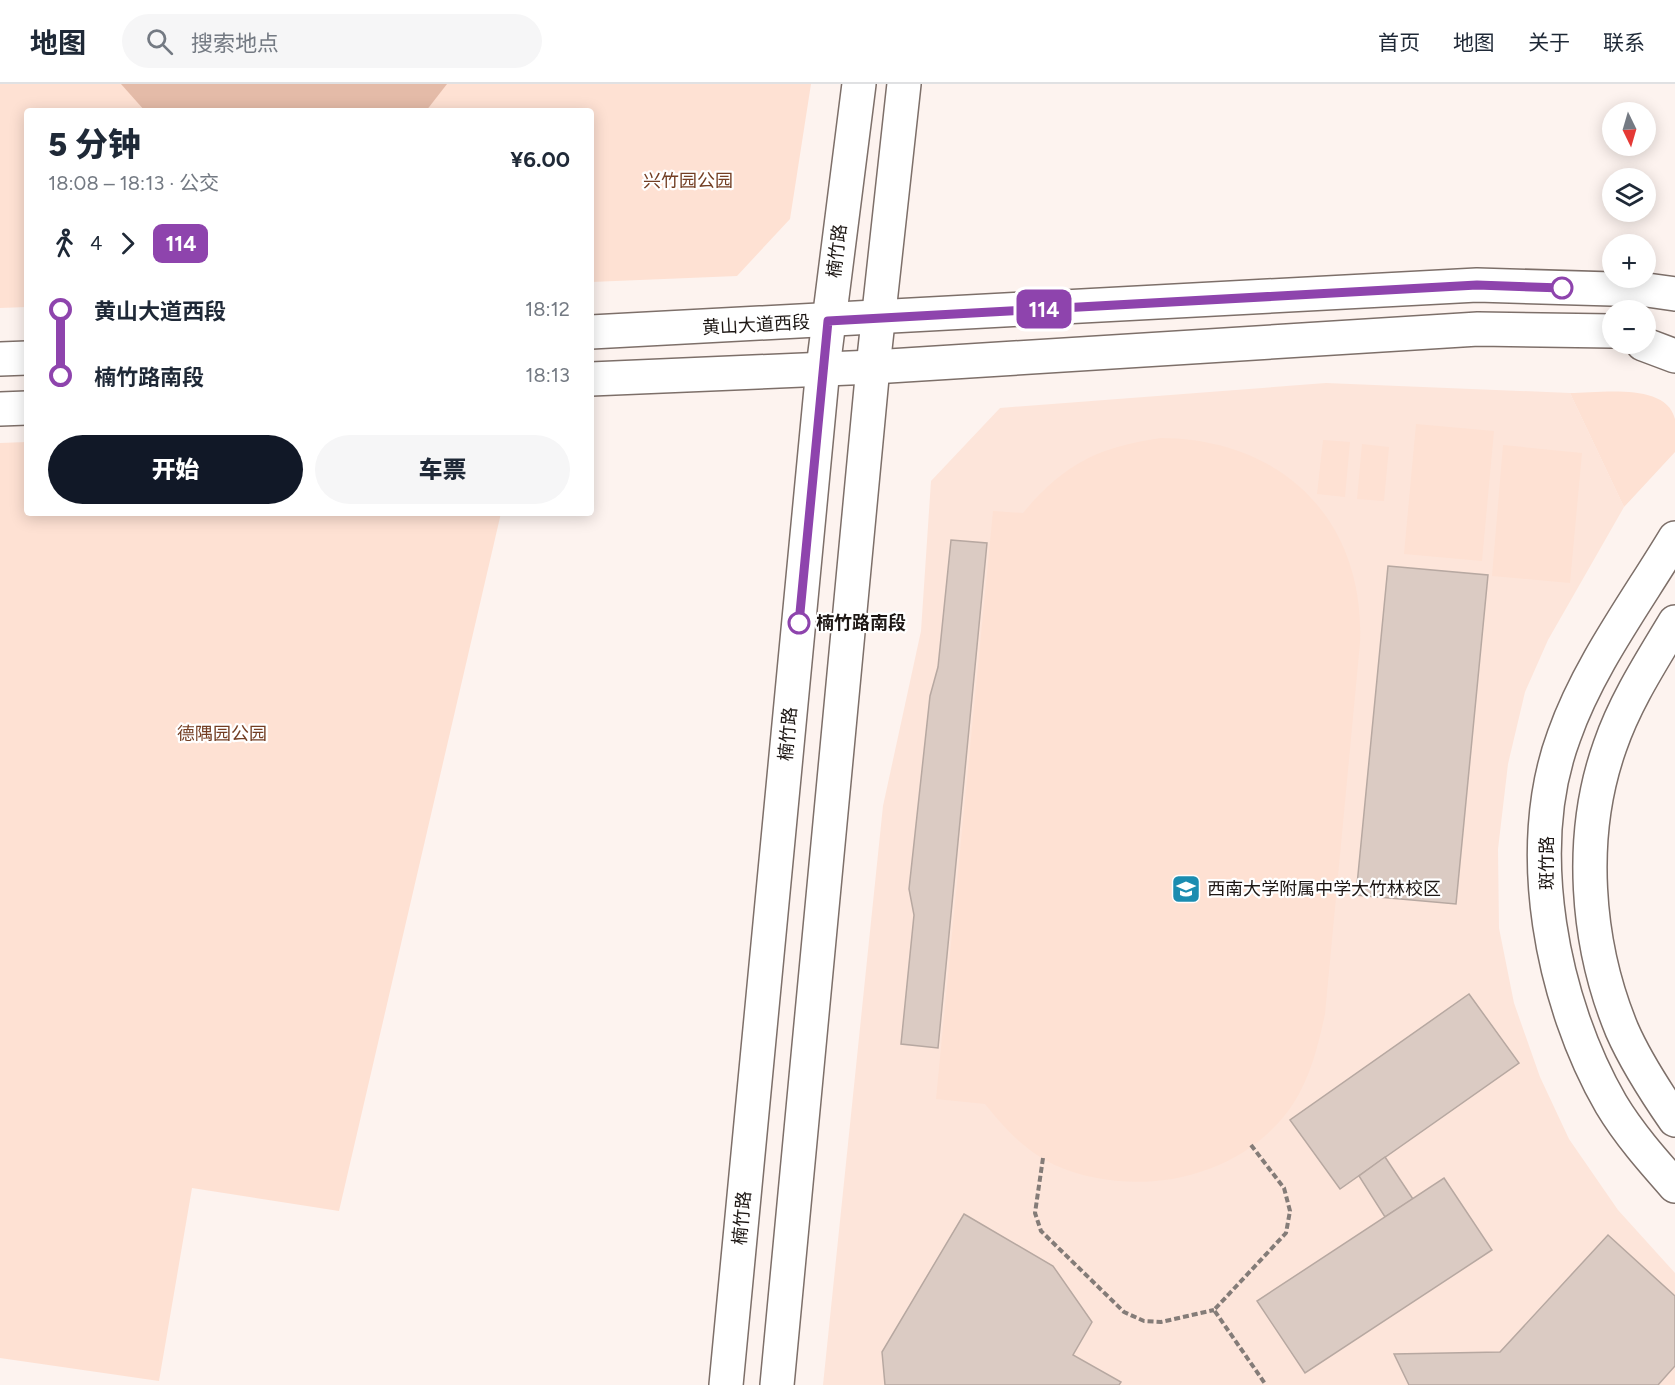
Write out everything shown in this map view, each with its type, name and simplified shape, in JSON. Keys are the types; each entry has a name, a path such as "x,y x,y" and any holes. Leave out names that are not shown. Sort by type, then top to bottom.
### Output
{"main road":[{"name":"楠竹路","path":"726,1385 823,368 859,84"},
{"path":"777,1385 873,367 904,84"},
{"name":"黄山大道西段","path":"594,332 1477,285 1647,290 1675,294"},
{"path":"594,380 873,367 1478,329 1602,331"},
{"path":"1656,333 1675,334"},
{"path":"1656,349 1675,356"},
{"path":"0,359 24,358"},
{"path":"0,409 24,408"},
{"name":"斑竹路","path":"1675,538 1590,680 1563,736 1549,797 1545,863 1548,925 1562,989 1584,1048 1611,1104 1644,1151 1675,1186"},
{"path":"1675,622 1633,693 1610,746 1595,803 1590,859 1592,914 1603,971 1622,1030 1649,1082 1675,1120"}],"path":[{"path":"1043,1158 1035,1213 1041,1232 1124,1312 1144,1321 1161,1322 1214,1310 1286,1233 1290,1211 1284,1188 1251,1145"},
{"path":"1214,1310 1266,1385"}],"shaded area":[{"path":"121,84 447,84 428,108 142,108"},
{"name":"西南大学附属中学大竹林校区","path":"1326,383 1570,393 1624,507 1548,640 1525,692 1508,764 1498,849 1499,928 1514,1003 1540,1077 1569,1139 1618,1210 1675,1273 1675,1385 823,1385 883,806 921,631 931,481 1000,408"}],"green space":[{"name":"兴竹园公园","path":"0,84 811,84 790,219 737,276 594,282 594,108 24,108 24,307 0,308"},
{"path":"1614,391 1646,395 1659,399 1669,407 1675,419 1675,452 1624,507 1570,393"},
{"path":"1416,424 1494,431 1482,561 1404,554"},
{"path":"1161,438 1205,442 1244,453 1279,471 1308,495 1331,524 1348,559 1358,599 1360,643 1325,1014 1317,1049 1305,1083 1293,1104 1272,1130 1246,1150 1217,1166 1186,1176 1154,1181 1121,1181 1088,1176 1046,1161 1017,1140 985,1104 936,1099 993,511 1023,513 1053,482 1084,460 1119,447"},
{"path":"1323,440 1350,442 1345,497 1317,494"},
{"name":"德隅园公园","path":"24,442 24,516 500,516 339,1211 192,1188 159,1381 0,1358 0,443"},
{"path":"1362,444 1389,447 1384,501 1357,499"},
{"path":"1503,445 1582,453 1570,583 1492,576"}],"building":[{"path":"951,540 987,543 938,1048 901,1044 914,915 909,889 930,696 938,667"},
{"path":"1388,566 1488,575 1456,904 1356,895"},
{"path":"1469,994 1519,1063 1340,1189 1290,1120"},
{"path":"1385,1157 1413,1199 1385,1217 1359,1176"},
{"path":"1444,1178 1492,1250 1305,1373 1257,1301"},
{"path":"964,1214 1053,1266 1092,1322 1073,1355 1121,1382 1119,1385 885,1385 882,1352"},
{"path":"1608,1235 1675,1296 1675,1366 1658,1385 1409,1385 1394,1354 1500,1352"}],"bus line":[{"name":"114","path":"799,623 828,321 1477,285 1562,288"}],"place":[{"name":"楠竹路南段","path":"799,623"},
{"name":"西南大学附属中学大竹林校区","path":"1186,889"}]}
